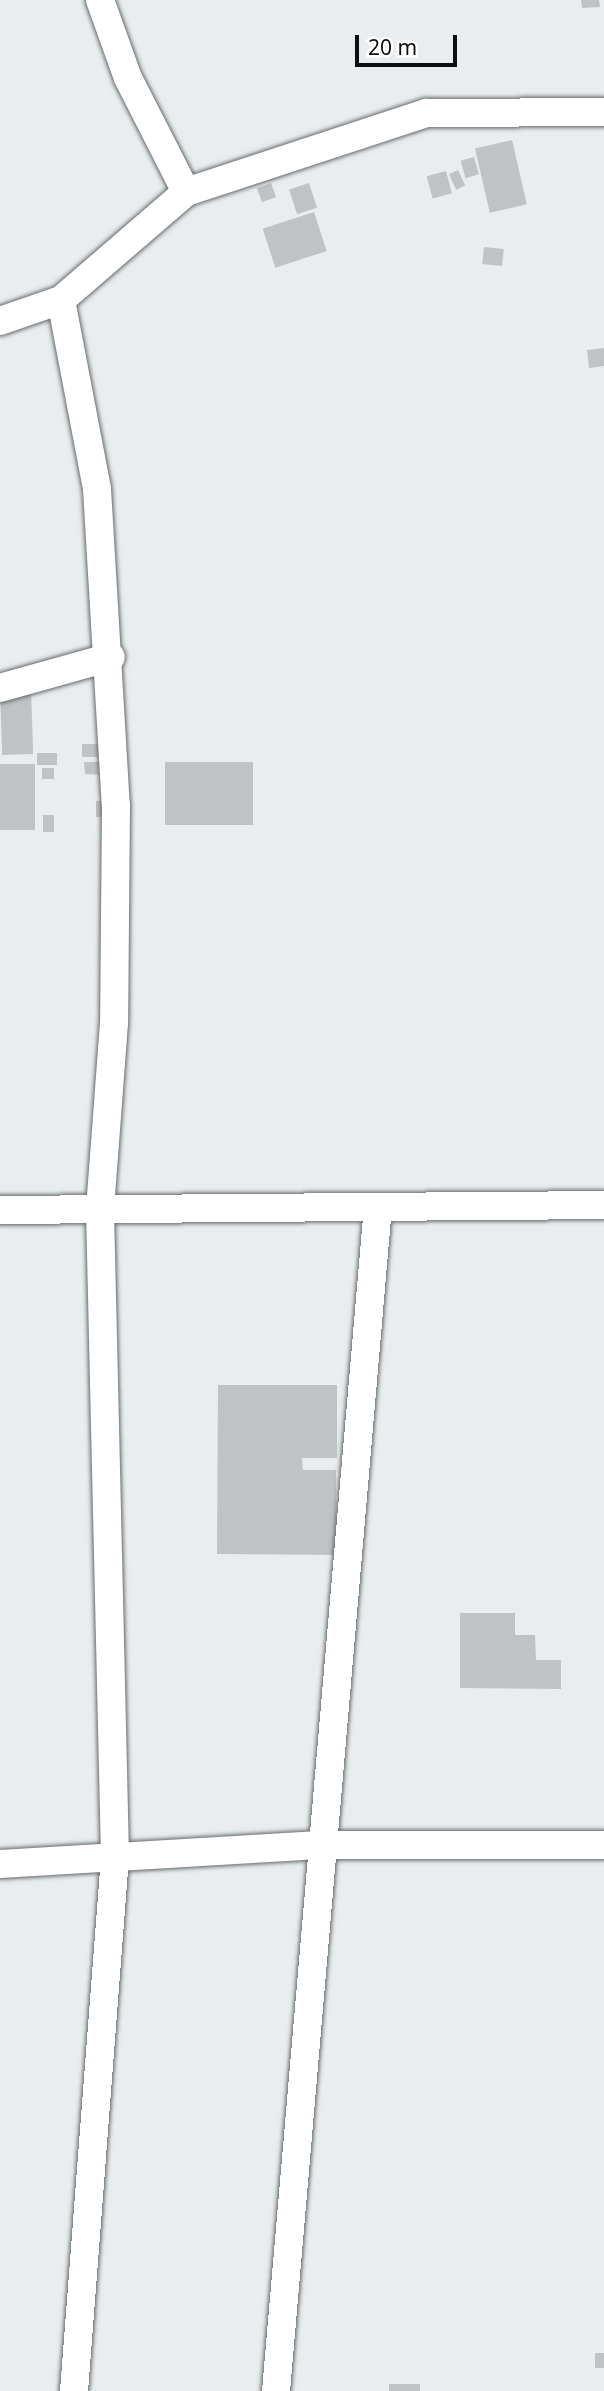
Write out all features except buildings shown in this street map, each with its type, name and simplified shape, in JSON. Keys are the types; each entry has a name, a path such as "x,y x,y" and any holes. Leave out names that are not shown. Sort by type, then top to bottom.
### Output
{"street":[{"path":"100,0 128,78 186,192"},
{"path":"0,321 61,300 186,192 426,113 604,112"},
{"path":"61,300 97,489 111,657 114,1023 100,1210 115,1857 74,2391"},
{"path":"0,688 111,657"},
{"path":"0,1210 604,1205"},
{"path":"276,2391 378,1207"},
{"path":"0,1864 323,1845 604,1845"}]}
